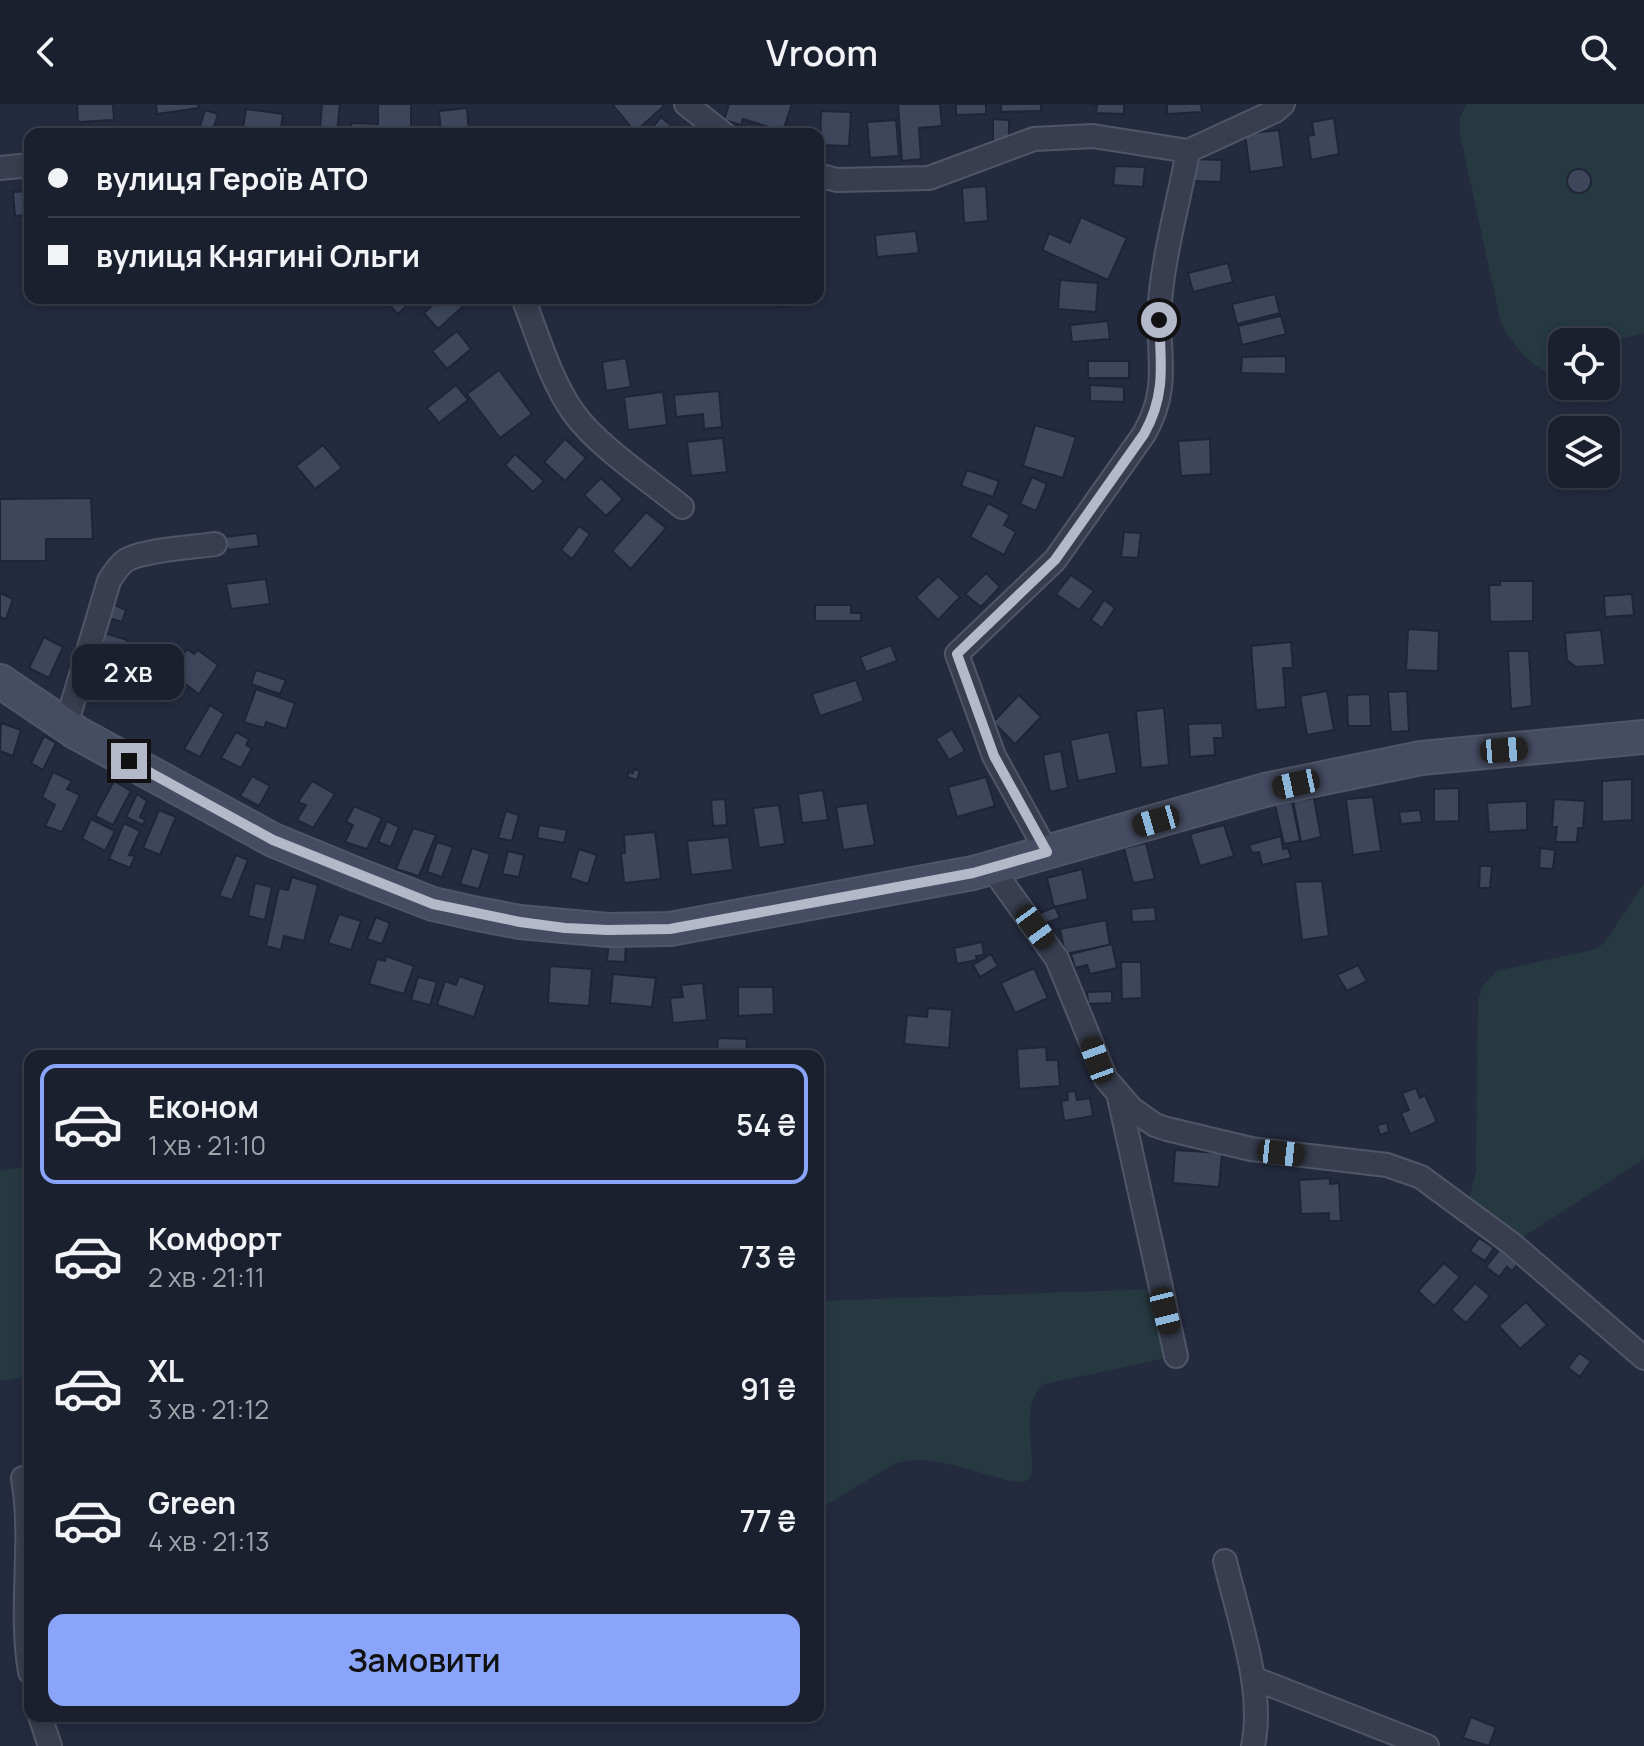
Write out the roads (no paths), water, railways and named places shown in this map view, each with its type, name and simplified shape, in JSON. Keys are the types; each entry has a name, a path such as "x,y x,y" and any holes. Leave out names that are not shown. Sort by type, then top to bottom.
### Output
{"street":[{"path":"686,104 716,128"},
{"path":"824,177 837,180 929,178 1034,139 1093,136 1188,151 1275,111 1283,104"},
{"path":"1047,852 994,756 957,654 1055,560 1155,415 1161,396 1160,300 1188,151"},
{"path":"0,168 24,166"},
{"path":"525,304 559,388 574,413 593,434 682,507"},
{"path":"66,725 109,581 118,567 128,559 143,555 215,544"},
{"path":"0,681 66,725 273,840 433,904 520,922 608,930 670,929 992,868 1265,790 1421,758 1644,737"},
{"path":"992,868 1057,959 1101,1070 1119,1096 1143,1118 1185,1134 1251,1149 1387,1165 1411,1172 1512,1244 1644,1358"},
{"path":"1119,1096 1176,1356"},
{"path":"23,1478 24,1487"},
{"path":"1225,1561 1253,1678 1257,1707 1253,1746"},
{"path":"1253,1678 1427,1746"},
{"path":"42,1722 50,1746"}]}
